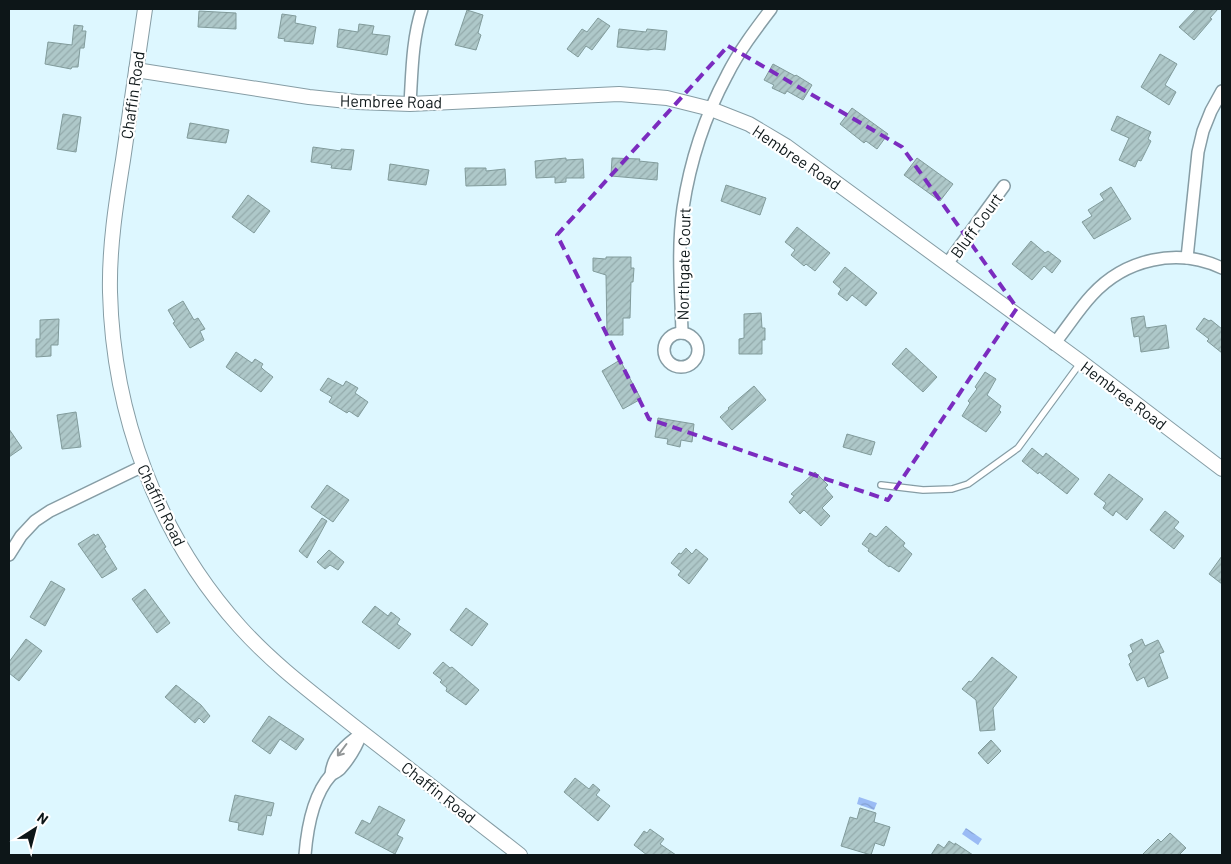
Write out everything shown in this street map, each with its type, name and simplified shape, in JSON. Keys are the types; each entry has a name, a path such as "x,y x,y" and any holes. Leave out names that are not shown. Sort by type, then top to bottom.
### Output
{"street":[{"name":"Chaffin Road","path":"145,9 113,226 110,289 112,334 118,378 128,422 142,466 168,522 195,568 239,627 284,672 520,855"},
{"path":"410,104 412,56 422,9"},
{"name":"Northgate Court","path":"682,333 680,247 683,208 692,164 711,109 727,74 748,40 771,9"},
{"name":"Hembree Road","path":"136,70 309,98 357,102 410,104 619,94 668,98 711,109 749,124 786,146 1081,362 1222,468"},
{"path":"1187,258 1198,152 1203,131 1222,91"},
{"name":"Bluff Court","path":"947,264 1004,186"},
{"path":"1054,344 1092,295 1115,275 1132,266 1150,260 1169,257 1187,258 1222,268"},
{"path":"9,555 20,536 35,521 50,511 142,466"},
{"path":"305,855 308,827 321,791 332,775 332,765 345,745 362,732"}],"lane":[{"path":"881,485 923,490 952,489 968,484 1018,448 1081,362"}],"highlighted area":[{"path":"728,46 902,147 1017,308 888,500 649,419 557,235"}],"water":[{"path":"859,797 877,803 874,810 857,804"},
{"path":"966,828 982,839 978,845 962,834"}],"building":[{"path":"1196,9 1218,9 1194,40 1179,27"},
{"path":"467,10 483,15 478,33 481,35 476,50 455,45"},
{"path":"199,11 236,13 236,29 198,27"},
{"path":"282,14 296,16 295,23 316,27 313,44 284,41 285,39 278,38"},
{"path":"598,18 610,26 592,50 586,46 578,57 567,49 582,29 587,32"},
{"path":"359,24 374,26 372,34 390,36 387,55 337,47 339,29 358,32"},
{"path":"74,25 83,26 82,31 86,31 84,48 80,48 78,67 72,67 71,69 45,64 48,42 72,45"},
{"path":"619,29 646,32 647,29 667,31 665,50 617,47"},
{"path":"1160,54 1177,64 1165,85 1176,92 1169,105 1141,87"},
{"path":"773,64 812,85 803,100 787,91 785,94 772,88 774,85 764,80"},
{"path":"852,108 888,134 877,149 866,141 864,143 840,124"},
{"path":"63,114 81,117 76,152 57,149"},
{"path":"1117,116 1151,132 1148,139 1151,141 1141,161 1138,160 1135,167 1119,160 1129,138 1111,130"},
{"path":"190,123 229,130 226,143 187,138"},
{"path":"313,147 341,151 341,149 354,150 351,170 331,168 332,165 311,162"},
{"path":"566,158 566,160 583,159 584,178 566,178 566,182 555,183 555,177 536,178 535,161"},
{"path":"612,158 640,159 639,161 658,163 657,180 611,176"},
{"path":"917,158 953,184 940,201 904,175"},
{"path":"390,164 429,170 426,185 388,180"},
{"path":"465,168 486,168 486,171 505,169 506,185 466,186"},
{"path":"726,185 766,198 760,215 721,201"},
{"path":"1111,187 1131,219 1094,239 1082,222 1092,216 1088,210 1104,200 1100,194"},
{"path":"248,195 270,211 254,233 232,217"},
{"path":"797,227 830,253 815,271 806,264 804,266 791,255 795,250 785,242"},
{"path":"1031,241 1045,253 1048,251 1061,261 1052,273 1044,266 1032,280 1012,264"},
{"path":"606,257 631,257 631,268 634,268 633,282 631,282 630,318 623,318 623,335 607,335 606,275 593,271 593,258 606,259"},
{"path":"845,267 877,293 866,306 852,295 847,301 838,294 841,289 833,282"},
{"path":"183,301 194,320 198,318 205,329 200,331 204,340 190,348 173,323 175,322 168,310"},
{"path":"761,313 762,328 765,328 765,340 762,340 762,354 739,354 739,339 744,338 744,314"},
{"path":"1144,316 1146,328 1166,325 1169,348 1141,352 1139,336 1134,337 1131,318"},
{"path":"1204,318 1209,321 1211,320 1222,329 1222,353 1196,329"},
{"path":"59,319 58,345 51,345 51,356 36,357 36,339 40,339 40,320"},
{"path":"906,348 937,377 923,392 892,364"},
{"path":"236,352 252,363 255,359 263,364 261,367 273,377 261,392 226,367"},
{"path":"620,360 641,399 623,409 602,371"},
{"path":"985,372 996,379 987,395 1001,406 999,410 1001,412 986,432 962,416 970,403 968,401 977,389 975,387"},
{"path":"328,378 343,386 346,381 358,388 355,393 368,402 358,417 349,411 347,413 329,402 332,397 320,390"},
{"path":"754,386 766,400 732,430 720,417"},
{"path":"76,412 81,447 62,449 57,415"},
{"path":"658,418 694,424 692,442 681,440 680,447 667,444 668,439 655,437"},
{"path":"9,429 22,448 9,457"},
{"path":"847,434 875,442 871,455 843,447"},
{"path":"1032,448 1043,457 1046,453 1079,479 1067,494 1022,461"},
{"path":"815,472 828,485 825,488 833,497 822,508 830,516 821,526 804,510 800,514 789,502 794,496 791,494"},
{"path":"1109,474 1143,499 1127,520 1116,511 1113,516 1103,508 1106,503 1094,494"},
{"path":"327,485 349,500 333,522 311,507"},
{"path":"1165,511 1179,522 1174,528 1184,536 1174,549 1150,530"},
{"path":"322,518 327,521 307,558 299,551"},
{"path":"886,526 905,543 903,546 912,554 899,572 889,567 862,544 870,533 876,537"},
{"path":"94,534 95,536 98,534 117,569 102,578 78,544"},
{"path":"686,548 692,554 696,549 708,559 689,584 678,575 681,571 671,563"},
{"path":"329,550 344,562 338,570 330,565 325,569 317,562"},
{"path":"1222,556 1222,584 1209,574"},
{"path":"51,581 65,589 45,626 30,617"},
{"path":"145,589 170,623 157,633 132,599"},
{"path":"375,606 388,616 391,612 400,619 397,624 411,634 399,649 362,622"},
{"path":"466,608 488,624 472,646 450,630"},
{"path":"26,639 42,651 19,681 9,673 9,662"},
{"path":"1142,639 1145,646 1158,640 1164,652 1159,654 1168,678 1148,687 1144,677 1137,681 1129,664 1131,662 1128,655 1133,652 1130,645"},
{"path":"992,657 1017,677 993,708 995,730 980,731 976,700 962,689 969,681 971,682"},
{"path":"443,662 450,668 452,667 479,690 466,705 446,691 447,688 440,682 442,680 433,673"},
{"path":"176,685 201,705 210,716 204,723 199,718 195,723 165,697"},
{"path":"269,716 304,739 296,750 280,739 270,754 252,741"},
{"path":"991,740 1001,751 988,764 978,753"},
{"path":"575,778 589,789 593,784 600,790 596,795 610,806 598,821 564,792"},
{"path":"235,795 274,803 271,816 267,815 263,835 238,830 239,823 229,821"},
{"path":"379,806 405,820 397,835 403,838 395,854 355,833 362,820 370,824"},
{"path":"860,808 876,813 874,822 890,827 884,846 875,843 871,855 841,846 850,817 857,819"},
{"path":"650,829 664,839 660,844 676,855 647,855 634,845 644,831 647,833"},
{"path":"1170,833 1186,848 1179,855 1142,855 1158,839 1161,842"},
{"path":"949,841 973,855 931,855 938,844 944,848"}]}
